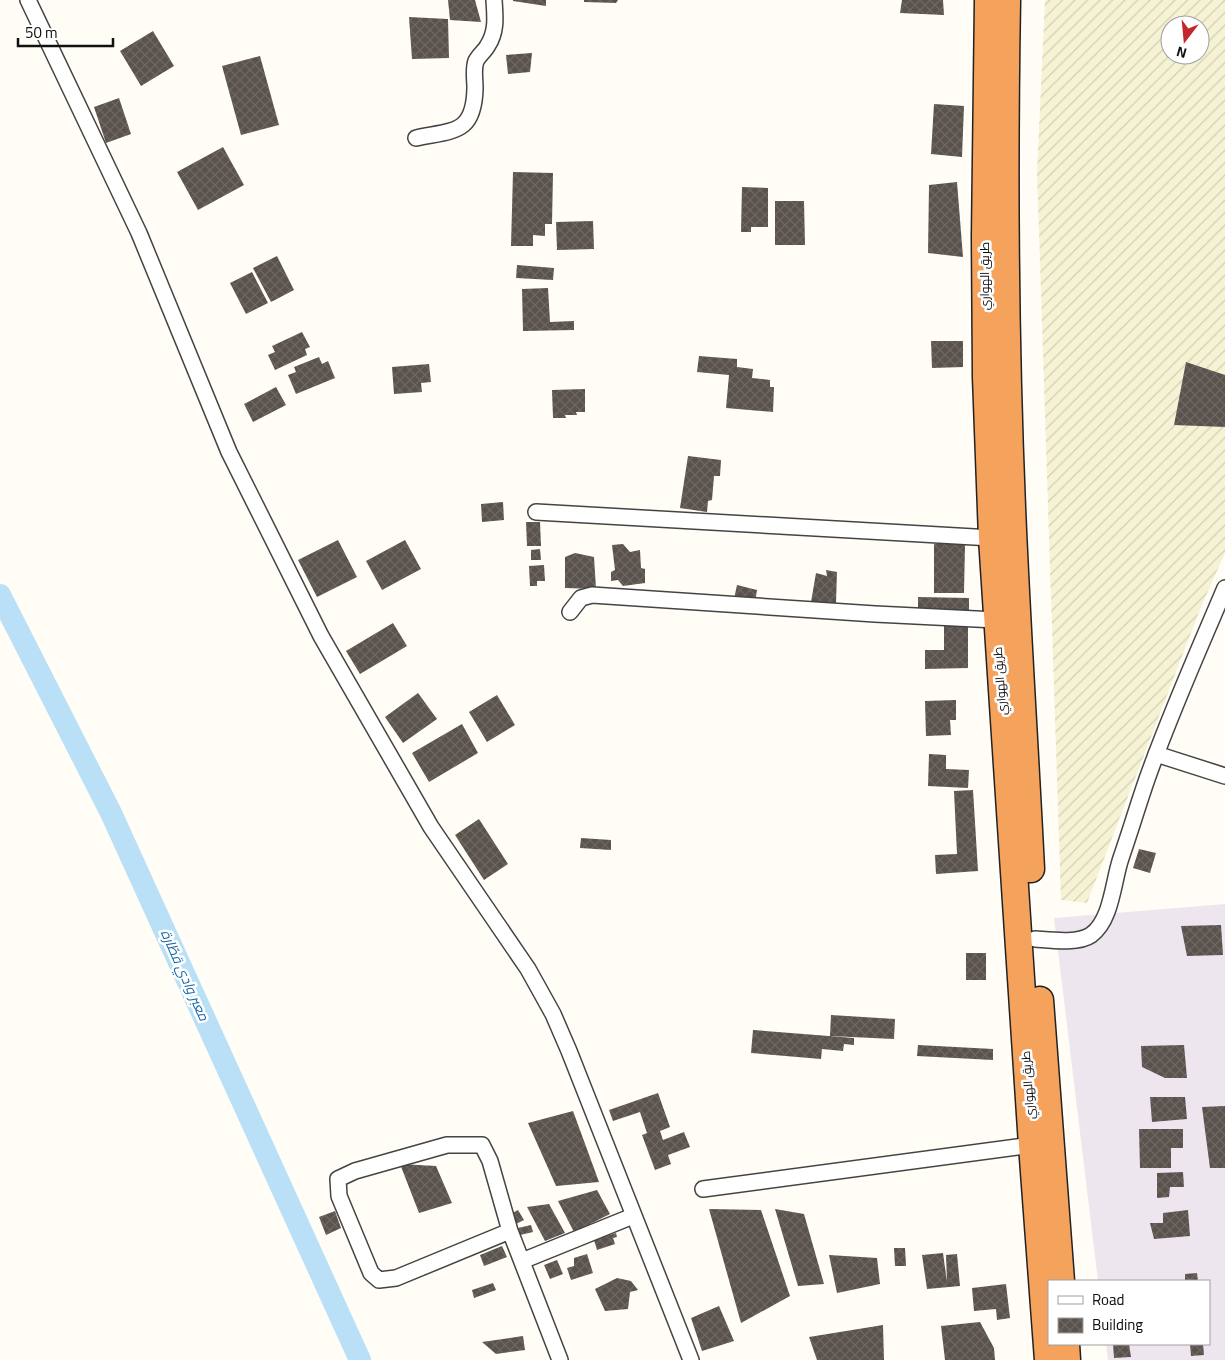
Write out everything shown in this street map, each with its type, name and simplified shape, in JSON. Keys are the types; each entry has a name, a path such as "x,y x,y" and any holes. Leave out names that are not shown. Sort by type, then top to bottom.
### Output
{"highway":[{"name":"طريق الهواري","path":"988,0 985,246 986,377 992,538 996,620 1048,1360"},
{"name":"طريق الهواري","path":"1007,0 1006,265 1012,507 1035,939 1062,1280"},
{"path":"1066,1345 1068,1360"}],"street":[{"path":"28,0 140,233 225,443 321,636 426,818 528,969 553,1014 691,1360"},
{"path":"416,138 454,130 468,121 471,116 474,106 475,66 479,56 492,39 495,26 494,0"},
{"path":"536,512 992,538"},
{"path":"1035,939 1081,939 1091,935 1100,926 1112,898 1117,870 1156,754 1225,588"},
{"path":"570,612 581,598 592,595 996,620"},
{"path":"1156,754 1225,776"},
{"path":"510,1231 396,1278 378,1280 371,1273 339,1196 338,1179 355,1171 448,1145 482,1145 490,1161 510,1231 560,1360"},
{"path":"703,1189 1032,1145"},
{"path":"522,1260 633,1216"}],"shaded area":[{"path":"1045,0 1225,0 1225,553 1201,607 1087,903 1061,900 1037,172"},
{"path":"1225,904 1225,1360 1108,1360 1106,1345 1210,1345 1210,1280 1098,1280 1054,918"}],"building":[{"path":"448,0 475,0 481,22 450,20"},
{"path":"546,0 546,6 513,1"},
{"path":"584,0 618,0 616,3 584,2"},
{"path":"902,0 943,0 944,15 900,13"},
{"path":"409,17 448,19 449,58 412,59"},
{"path":"153,31 174,66 141,86 120,51"},
{"path":"532,53 530,72 508,74 506,55"},
{"path":"260,56 279,125 241,135 222,66"},
{"path":"119,98 131,134 106,143 94,107"},
{"path":"934,104 964,106 962,157 931,154"},
{"path":"223,147 244,185 198,210 177,172"},
{"path":"513,172 553,173 552,224 545,224 545,236 533,235 533,246 511,246"},
{"path":"957,182 963,257 928,253 929,185"},
{"path":"742,187 768,188 768,227 751,227 751,232 741,232"},
{"path":"775,201 804,201 805,245 775,245"},
{"path":"593,221 594,249 557,250 556,222"},
{"path":"277,256 294,290 271,302 253,268"},
{"path":"517,265 554,268 553,280 516,278"},
{"path":"252,272 268,303 246,314 230,283"},
{"path":"548,288 550,322 574,321 574,330 523,331 522,289"},
{"path":"302,332 310,347 305,349 307,355 275,370 268,355 275,352 272,346"},
{"path":"931,341 963,341 963,367 932,368"},
{"path":"699,356 737,359 737,367 753,369 752,378 770,380 770,387 774,387 773,412 726,408 729,375 697,372"},
{"path":"319,357 322,364 328,361 335,378 296,394 288,375 296,372 294,367"},
{"path":"1186,362 1225,375 1225,427 1174,425"},
{"path":"429,364 431,382 421,383 422,392 394,394 392,367"},
{"path":"276,387 286,405 253,422 244,404"},
{"path":"585,389 585,412 576,412 577,415 565,415 566,418 553,418 552,390"},
{"path":"688,456 721,460 720,476 714,476 712,500 708,501 707,512 680,508"},
{"path":"503,502 504,520 482,522 481,504"},
{"path":"526,522 540,522 541,546 527,546"},
{"path":"338,540 357,577 317,597 298,560"},
{"path":"405,540 421,569 382,590 366,561"},
{"path":"623,544 630,552 640,550 641,568 645,569 645,583 623,586 618,580 611,581 611,572 615,570 612,545"},
{"path":"934,544 965,544 964,593 934,593"},
{"path":"540,549 541,560 531,560 531,550"},
{"path":"575,553 594,557 596,589 565,588 565,557"},
{"path":"544,565 545,581 537,581 537,586 530,586 529,566"},
{"path":"826,570 837,572 836,603 811,602 816,573 827,576"},
{"path":"737,585 757,590 755,603 734,599"},
{"path":"918,597 969,598 969,612 918,611"},
{"path":"393,623 407,646 360,674 346,651"},
{"path":"944,626 968,626 968,668 925,669 925,650 944,650"},
{"path":"418,693 437,719 403,743 385,717"},
{"path":"497,695 515,725 487,742 469,712"},
{"path":"956,700 956,720 950,720 951,735 926,736 925,701"},
{"path":"462,724 478,753 429,782 412,753"},
{"path":"929,754 946,755 946,769 969,770 968,788 928,786"},
{"path":"973,790 978,871 936,874 935,855 957,854 954,791"},
{"path":"479,819 508,864 484,880 455,835"},
{"path":"581,838 611,840 611,850 580,848"},
{"path":"1139,849 1156,853 1150,873 1133,868"},
{"path":"1221,925 1223,955 1187,956 1181,926"},
{"path":"966,953 986,953 986,980 966,980"},
{"path":"831,1015 895,1019 894,1039 830,1036"},
{"path":"753,1030 854,1038 854,1045 844,1044 843,1051 822,1049 821,1059 751,1053"},
{"path":"918,1045 993,1049 993,1060 917,1056"},
{"path":"1184,1045 1187,1078 1165,1078 1142,1067 1141,1046"},
{"path":"658,1093 670,1127 660,1131 663,1140 684,1132 690,1147 668,1155 671,1164 655,1170 642,1135 647,1133 640,1112 613,1121 609,1110"},
{"path":"1150,1097 1185,1097 1187,1119 1152,1122"},
{"path":"1225,1106 1225,1168 1210,1168 1202,1107"},
{"path":"573,1111 599,1182 556,1186 528,1123"},
{"path":"1139,1129 1183,1129 1183,1148 1171,1148 1171,1168 1140,1168"},
{"path":"400,1164 436,1166 452,1203 419,1213"},
{"path":"1183,1172 1184,1187 1170,1187 1169,1197 1157,1198 1157,1173"},
{"path":"597,1190 610,1214 574,1232 558,1201"},
{"path":"549,1204 565,1233 545,1241 527,1207"},
{"path":"709,1209 761,1210 790,1296 741,1323"},
{"path":"775,1209 804,1214 824,1284 798,1286"},
{"path":"518,1210 524,1220 516,1224 511,1214"},
{"path":"1188,1210 1190,1236 1154,1239 1150,1223 1163,1223 1163,1213"},
{"path":"335,1211 341,1228 326,1235 319,1217"},
{"path":"531,1225 533,1232 520,1235 518,1228"},
{"path":"616,1233 617,1237 613,1238 615,1244 597,1250 594,1240"},
{"path":"502,1246 507,1257 484,1266 480,1255"},
{"path":"894,1248 905,1248 906,1266 895,1266"},
{"path":"943,1253 947,1282 946,1255 957,1254 960,1286 927,1289 922,1255"},
{"path":"587,1254 593,1273 571,1280 567,1268 574,1266 574,1258"},
{"path":"829,1255 877,1258 880,1284 837,1293"},
{"path":"557,1260 563,1274 550,1279 544,1265"},
{"path":"1197,1273 1198,1280 1185,1280 1185,1274"},
{"path":"617,1278 631,1281 638,1290 630,1292 628,1309 605,1311 595,1289"},
{"path":"493,1283 496,1290 474,1298 472,1290"},
{"path":"1006,1284 1010,1318 997,1320 996,1309 974,1311 972,1288"},
{"path":"719,1306 734,1341 702,1351 691,1318"},
{"path":"980,1322 994,1348 995,1360 945,1360 941,1326"},
{"path":"883,1325 884,1360 817,1360 809,1337"},
{"path":"523,1336 525,1350 496,1354 482,1342"},
{"path":"1113,1345 1129,1345 1131,1357 1114,1358"},
{"path":"1190,1345 1203,1345 1204,1355 1191,1356"}],"waterway":[{"name":"معبر وادي قطّارة","path":"0,595 111,813 360,1360"}]}
